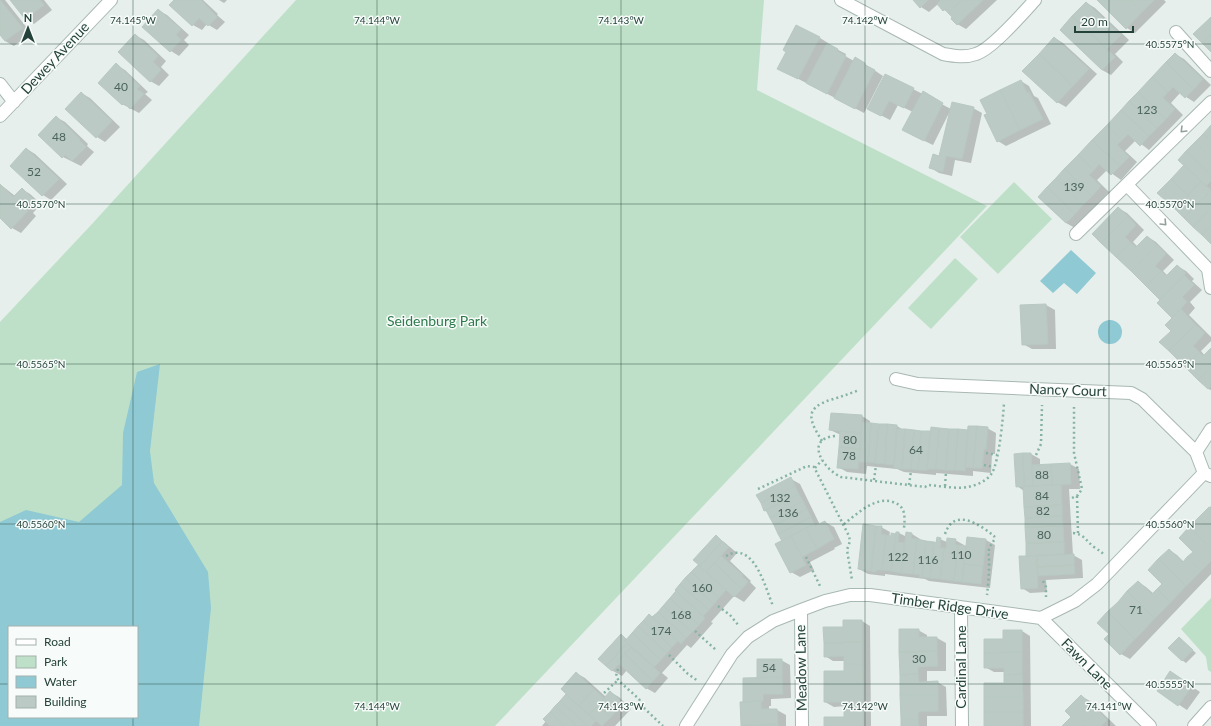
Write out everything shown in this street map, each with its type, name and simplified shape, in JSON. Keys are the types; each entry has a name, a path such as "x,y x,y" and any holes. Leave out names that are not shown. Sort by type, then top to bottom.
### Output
{"street":[{"name":"Dewey Avenue","path":"0,116 111,0"},
{"path":"841,0 943,54 960,57 976,54 989,48 1034,0"},
{"path":"1176,32 1211,70"},
{"path":"0,84 14,102"},
{"path":"1076,234 1211,102"},
{"path":"1127,185 1208,268 1211,288"},
{"name":"Nancy Court","path":"896,379 918,384 1131,393 1142,399 1196,452 1207,474"},
{"path":"1196,452 1211,429"},
{"path":"1041,618 1075,601 1097,584 1207,474"},
{"name":"Timber Ridge Drive","path":"686,726 732,654 748,638 773,621 825,601 850,595 870,595 1041,618"},
{"name":"Cardinal Lane","path":"961,608 962,726"},
{"name":"Meadow Lane","path":"801,610 802,726"},
{"name":"Fawn Lane","path":"1041,618 1150,726"},
{"path":"1194,726 1211,707"}],"path":[{"path":"822,441 812,424 812,412 814,408 821,403 859,390"},
{"path":"1072,498 1077,496 1082,487 1074,452 1074,403"},
{"path":"835,436 825,438 822,441 819,451 822,460 831,471 841,477 874,480 909,486 945,486 961,488 978,484 988,478 992,473 997,455 1003,418"},
{"path":"1036,455 1041,444 1042,419"},
{"path":"986,453 997,455"},
{"path":"816,468 822,460"},
{"path":"874,480 876,465"},
{"path":"984,465 994,467"},
{"path":"758,489 807,466 813,466 816,468 850,539 847,550 852,581"},
{"path":"909,486 911,471"},
{"path":"945,486 946,472"},
{"path":"1077,496 1078,533"},
{"path":"844,524 867,507 882,501 887,501 901,507 904,514 904,528"},
{"path":"945,534 946,529 951,523 962,520 975,523 994,536 995,538 988,552 990,564 988,580"},
{"path":"1073,532 1082,535 1092,546 1100,550 1104,555"},
{"path":"726,556 735,552 743,553 747,556 759,571 767,593"},
{"path":"806,557 816,574"},
{"path":"1043,581 1046,587 1046,598"},
{"path":"718,606 730,616"},
{"path":"695,631 707,643"},
{"path":"669,655 688,674"},
{"path":"618,669 616,676 618,679 639,699 644,708 663,726"},
{"path":"604,693 618,679"}],"green space":[{"name":"Seidenburg Park","path":"296,0 764,0 757,90 987,206 495,726 0,726 0,322 92,224"},
{"path":"1014,182 1052,219 998,274 960,237"},
{"path":"955,258 978,279 931,329 908,308"},
{"path":"1211,598 1211,672 1208,670 1206,657 1181,629"}],"water":[{"path":"1071,250 1096,273 1077,294 1064,283 1053,293 1040,281"},
{"path":"1110,320 1119,323 1122,332 1119,341 1110,344 1101,341 1098,332 1101,323"},
{"path":"160,364 150,451 154,483 208,572 211,608 199,726 0,726 0,522 26,510 79,522 122,485 123,433 137,372"}],"building":[{"path":"0,0 23,28 5,41 0,35"},
{"path":"10,0 40,0 44,5 25,19"},
{"path":"174,0 201,0 217,17 208,26 199,18 192,26 169,5"},
{"path":"913,0 928,0 920,8"},
{"path":"941,0 962,0 948,13 945,9 943,11 937,4"},
{"path":"962,0 983,0 957,25 948,13"},
{"path":"1097,0 1130,0 1142,12 1126,29"},
{"path":"1130,0 1154,0 1142,12"},
{"path":"1086,2 1121,35 1107,49 1072,16"},
{"path":"158,9 181,29 176,35 181,40 170,52 142,27"},
{"path":"1072,16 1115,57 1102,70 1060,30"},
{"path":"1211,17 1211,35 1202,43 1193,34"},
{"path":"796,25 820,37 798,79 777,69 786,52 783,50"},
{"path":"135,34 158,56 153,62 161,70 150,82 118,52"},
{"path":"1211,35 1211,52 1202,43"},
{"path":"1054,37 1089,69 1073,86 1039,54"},
{"path":"827,43 838,49 837,51 846,56 827,94 806,83"},
{"path":"1175,53 1203,79 1194,89 1166,62"},
{"path":"1039,54 1073,86 1057,103 1022,71"},
{"path":"855,57 865,63 865,65 875,70 855,109 834,98"},
{"path":"1166,62 1194,89 1185,98 1173,87 1168,92 1152,77"},
{"path":"116,63 140,86 137,89 144,94 130,109 124,103 122,105 98,83"},
{"path":"885,74 914,88 904,108 889,101 881,116 867,109"},
{"path":"1152,77 1168,92 1163,98 1175,109 1166,119 1138,92"},
{"path":"1021,80 1043,119 1020,130 1000,90"},
{"path":"1000,90 1020,130 997,142 984,115 987,114 980,100"},
{"path":"923,91 943,103 924,141 902,130"},
{"path":"81,92 112,121 96,138 65,109"},
{"path":"1138,92 1166,119 1157,128 1129,101"},
{"path":"1129,101 1157,128 1149,136 1121,110"},
{"path":"952,102 974,107 962,159 946,156 943,172 929,168 933,154 939,156"},
{"path":"1121,110 1149,136 1140,146 1128,134 1122,140 1107,125"},
{"path":"56,116 80,139 79,140 86,147 72,161 65,155 62,158 38,135"},
{"path":"1107,125 1122,140 1117,145 1129,157 1120,166 1092,140"},
{"path":"1211,125 1211,141 1203,134"},
{"path":"1203,134 1211,141 1211,158 1195,142"},
{"path":"1092,140 1120,166 1111,175 1099,164 1094,170 1078,155"},
{"path":"1195,142 1211,158 1211,175 1186,151"},
{"path":"26,148 59,179 42,196 10,166"},
{"path":"1186,151 1211,175 1211,181 1206,186 1178,160"},
{"path":"1078,155 1094,170 1089,175 1101,186 1092,196 1064,169"},
{"path":"1184,165 1201,181 1188,195 1171,179"},
{"path":"1064,169 1092,196 1083,205 1056,178"},
{"path":"1056,178 1083,205 1075,214 1047,187"},
{"path":"1171,179 1188,195 1175,209 1157,193"},
{"path":"1201,181 1211,190 1184,218 1175,209"},
{"path":"0,184 13,197 22,188 33,199 25,208 28,211 11,229 0,218"},
{"path":"1047,187 1075,214 1066,223 1038,197"},
{"path":"1211,190 1211,208 1193,227 1184,218"},
{"path":"1118,207 1128,216 1101,243 1092,234"},
{"path":"1211,208 1211,225 1202,235 1193,227"},
{"path":"1128,216 1136,225 1125,237 1131,243 1116,257 1101,243"},
{"path":"1211,225 1211,244 1202,235"},
{"path":"1147,236 1157,245 1131,271 1116,257 1131,243 1136,247"},
{"path":"1157,245 1166,254 1155,266 1161,271 1146,286 1131,271"},
{"path":"1177,265 1186,273 1160,300 1146,286 1161,271 1166,276"},
{"path":"1184,275 1194,285 1182,297 1187,302 1172,318 1157,303"},
{"path":"1046,304 1048,344 1022,345 1020,305"},
{"path":"1181,309 1195,324 1169,351 1159,342 1171,331 1165,325"},
{"path":"1195,324 1205,333 1193,346 1199,352 1185,367 1169,351"},
{"path":"1211,348 1211,367 1198,380 1185,367 1199,352 1203,356"},
{"path":"1211,367 1211,386 1208,389 1198,380"},
{"path":"831,413 862,415 861,433 829,430"},
{"path":"862,422 871,423 868,462 859,462"},
{"path":"871,423 879,424 875,463 868,462"},
{"path":"879,424 887,424 885,464 875,463"},
{"path":"887,424 897,425 894,465 885,464"},
{"path":"968,426 977,426 973,468 965,467"},
{"path":"977,426 988,427 986,449 984,449 982,468 973,468"},
{"path":"931,427 939,428 936,469 927,469"},
{"path":"939,428 949,429 946,470 936,469"},
{"path":"897,429 905,429 902,469 894,468"},
{"path":"905,429 914,430 911,469 902,469"},
{"path":"949,429 958,429 955,470 946,470"},
{"path":"958,429 968,430 965,471 955,470"},
{"path":"914,430 921,431 918,470 911,469"},
{"path":"840,431 861,433 860,449 839,447"},
{"path":"921,431 930,431 927,470 918,470"},
{"path":"839,447 860,449 858,469 837,468"},
{"path":"1023,453 1031,453 1033,486 1024,486"},
{"path":"1023,453 1024,486 1016,487 1014,454"},
{"path":"1070,463 1071,484 1052,485 1051,464"},
{"path":"1051,464 1052,485 1033,486 1032,465"},
{"path":"791,477 795,486 761,503 756,495"},
{"path":"1061,485 1062,505 1024,507 1023,486"},
{"path":"795,486 799,494 764,511 761,503"},
{"path":"799,494 803,501 770,518 766,510"},
{"path":"803,501 807,509 774,525 770,518"},
{"path":"1062,505 1062,516 1025,518 1024,507"},
{"path":"1209,507 1211,508 1211,529 1199,517"},
{"path":"807,509 811,517 778,534 774,525"},
{"path":"1062,516 1063,526 1025,527 1025,518"},
{"path":"811,517 814,524 782,541 778,534"},
{"path":"1199,517 1211,529 1211,548 1189,527"},
{"path":"825,521 834,539 817,549 806,528 814,524 815,526"},
{"path":"863,524 876,526 871,571 858,569"},
{"path":"876,526 882,526 881,534 886,535 882,570 876,570 876,572 871,571"},
{"path":"1063,526 1064,542 1026,543 1025,527"},
{"path":"1189,527 1211,548 1211,561 1201,571 1187,557 1193,552 1179,538"},
{"path":"806,528 817,549 802,557 791,536"},
{"path":"896,532 899,532 898,542 905,543 901,573 891,571"},
{"path":"906,532 912,533 911,538 917,539 913,574 901,573"},
{"path":"891,533 896,534 891,571 882,570 886,535 891,536"},
{"path":"716,535 722,541 700,566 693,560"},
{"path":"791,536 806,565 790,573 775,544"},
{"path":"937,537 941,538 940,548 944,548 940,579 930,578 934,542 936,543"},
{"path":"967,537 986,539 983,566 964,564"},
{"path":"947,538 956,539 955,545 958,545 954,581 940,579 944,548 946,549"},
{"path":"917,539 926,541 922,577 919,577 920,575 913,574"},
{"path":"722,541 729,547 706,572 700,566"},
{"path":"926,541 934,542 930,578 922,577"},
{"path":"1064,542 1064,554 1026,556 1026,543"},
{"path":"958,545 966,546 962,582 954,581"},
{"path":"1169,549 1183,562 1187,557 1201,571 1186,586 1158,559"},
{"path":"1074,554 1074,565 1037,567 1037,556"},
{"path":"721,556 743,575 742,576 748,582 742,589 714,563"},
{"path":"1019,556 1037,556 1038,588 1021,589"},
{"path":"1158,559 1186,586 1171,602 1157,589 1162,584 1148,570"},
{"path":"714,563 742,589 734,597 706,572"},
{"path":"964,564 983,566 981,584 962,582"},
{"path":"698,565 726,590 719,598 691,572"},
{"path":"1074,565 1075,574 1038,576 1037,567"},
{"path":"691,572 719,598 714,604 685,578"},
{"path":"685,578 714,604 709,610 680,584"},
{"path":"1138,581 1152,594 1157,589 1171,602 1155,618 1127,591"},
{"path":"680,584 709,610 703,616 675,590"},
{"path":"676,591 705,618 699,625 670,598"},
{"path":"1127,591 1155,618 1145,629 1118,602"},
{"path":"670,598 699,625 692,632 663,606"},
{"path":"1118,602 1145,629 1135,639 1107,612"},
{"path":"663,606 692,632 686,638 658,612"},
{"path":"658,612 686,638 681,644 652,617"},
{"path":"1107,612 1135,639 1120,655 1104,639 1109,634 1097,623"},
{"path":"649,614 678,641 672,647 643,621"},
{"path":"843,620 862,620 862,642 824,643 823,627 843,627"},
{"path":"643,621 672,647 667,653 638,626"},
{"path":"638,626 667,653 661,660 632,633"},
{"path":"899,629 919,629 919,637 937,637 937,651 899,652"},
{"path":"1003,630 1022,630 1022,652 984,653 984,639 1003,639"},
{"path":"632,633 661,660 654,667 625,641"},
{"path":"621,634 626,639 625,641 627,643 606,666 598,659"},
{"path":"1179,637 1193,650 1182,661 1168,648"},
{"path":"862,642 862,664 844,664 844,656 824,657 824,643"},
{"path":"627,643 631,647 617,662 619,664 612,671 606,666"},
{"path":"631,647 660,673 653,681 625,654"},
{"path":"937,651 938,666 918,667 918,674 900,675 899,652"},
{"path":"1022,652 1022,674 1004,675 1004,668 984,668 984,653"},
{"path":"625,654 653,681 646,689 617,662"},
{"path":"757,659 782,659 782,677 757,678"},
{"path":"844,664 862,664 863,685 824,685 824,671 844,671"},
{"path":"1170,671 1192,686 1178,706 1157,691"},
{"path":"576,672 594,689 579,706 561,689"},
{"path":"918,674 919,682 938,681 938,695 900,695 900,675"},
{"path":"1022,674 1023,697 984,697 984,683 1004,683 1004,675"},
{"path":"782,677 783,694 763,694 763,701 743,702 743,678"},
{"path":"824,685 863,685 863,709 844,709 844,702 824,702"},
{"path":"594,689 604,698 589,715 579,706"},
{"path":"610,691 623,703 611,717 598,705"},
{"path":"566,694 596,721 591,726 588,726 560,701"},
{"path":"900,695 938,695 938,711 918,712 918,719 901,719"},
{"path":"1081,695 1097,710 1081,726 1062,726 1071,717 1065,711"},
{"path":"984,697 1023,697 1023,712 984,712"},
{"path":"560,701 588,726 577,726 555,706"},
{"path":"761,701 761,709 777,709 778,724 741,725 740,702"},
{"path":"598,705 611,717 602,726 589,715"},
{"path":"555,706 577,726 565,726 550,712"},
{"path":"844,709 863,709 863,726 824,726 824,717 844,717"},
{"path":"1097,710 1107,720 1101,726 1081,726"},
{"path":"550,712 565,726 550,726 543,719"},
{"path":"984,712 1023,712 1023,726 984,726"},
{"path":"901,719 918,719 919,726 901,726"},
{"path":"778,724 778,726 741,726 741,725"}]}
